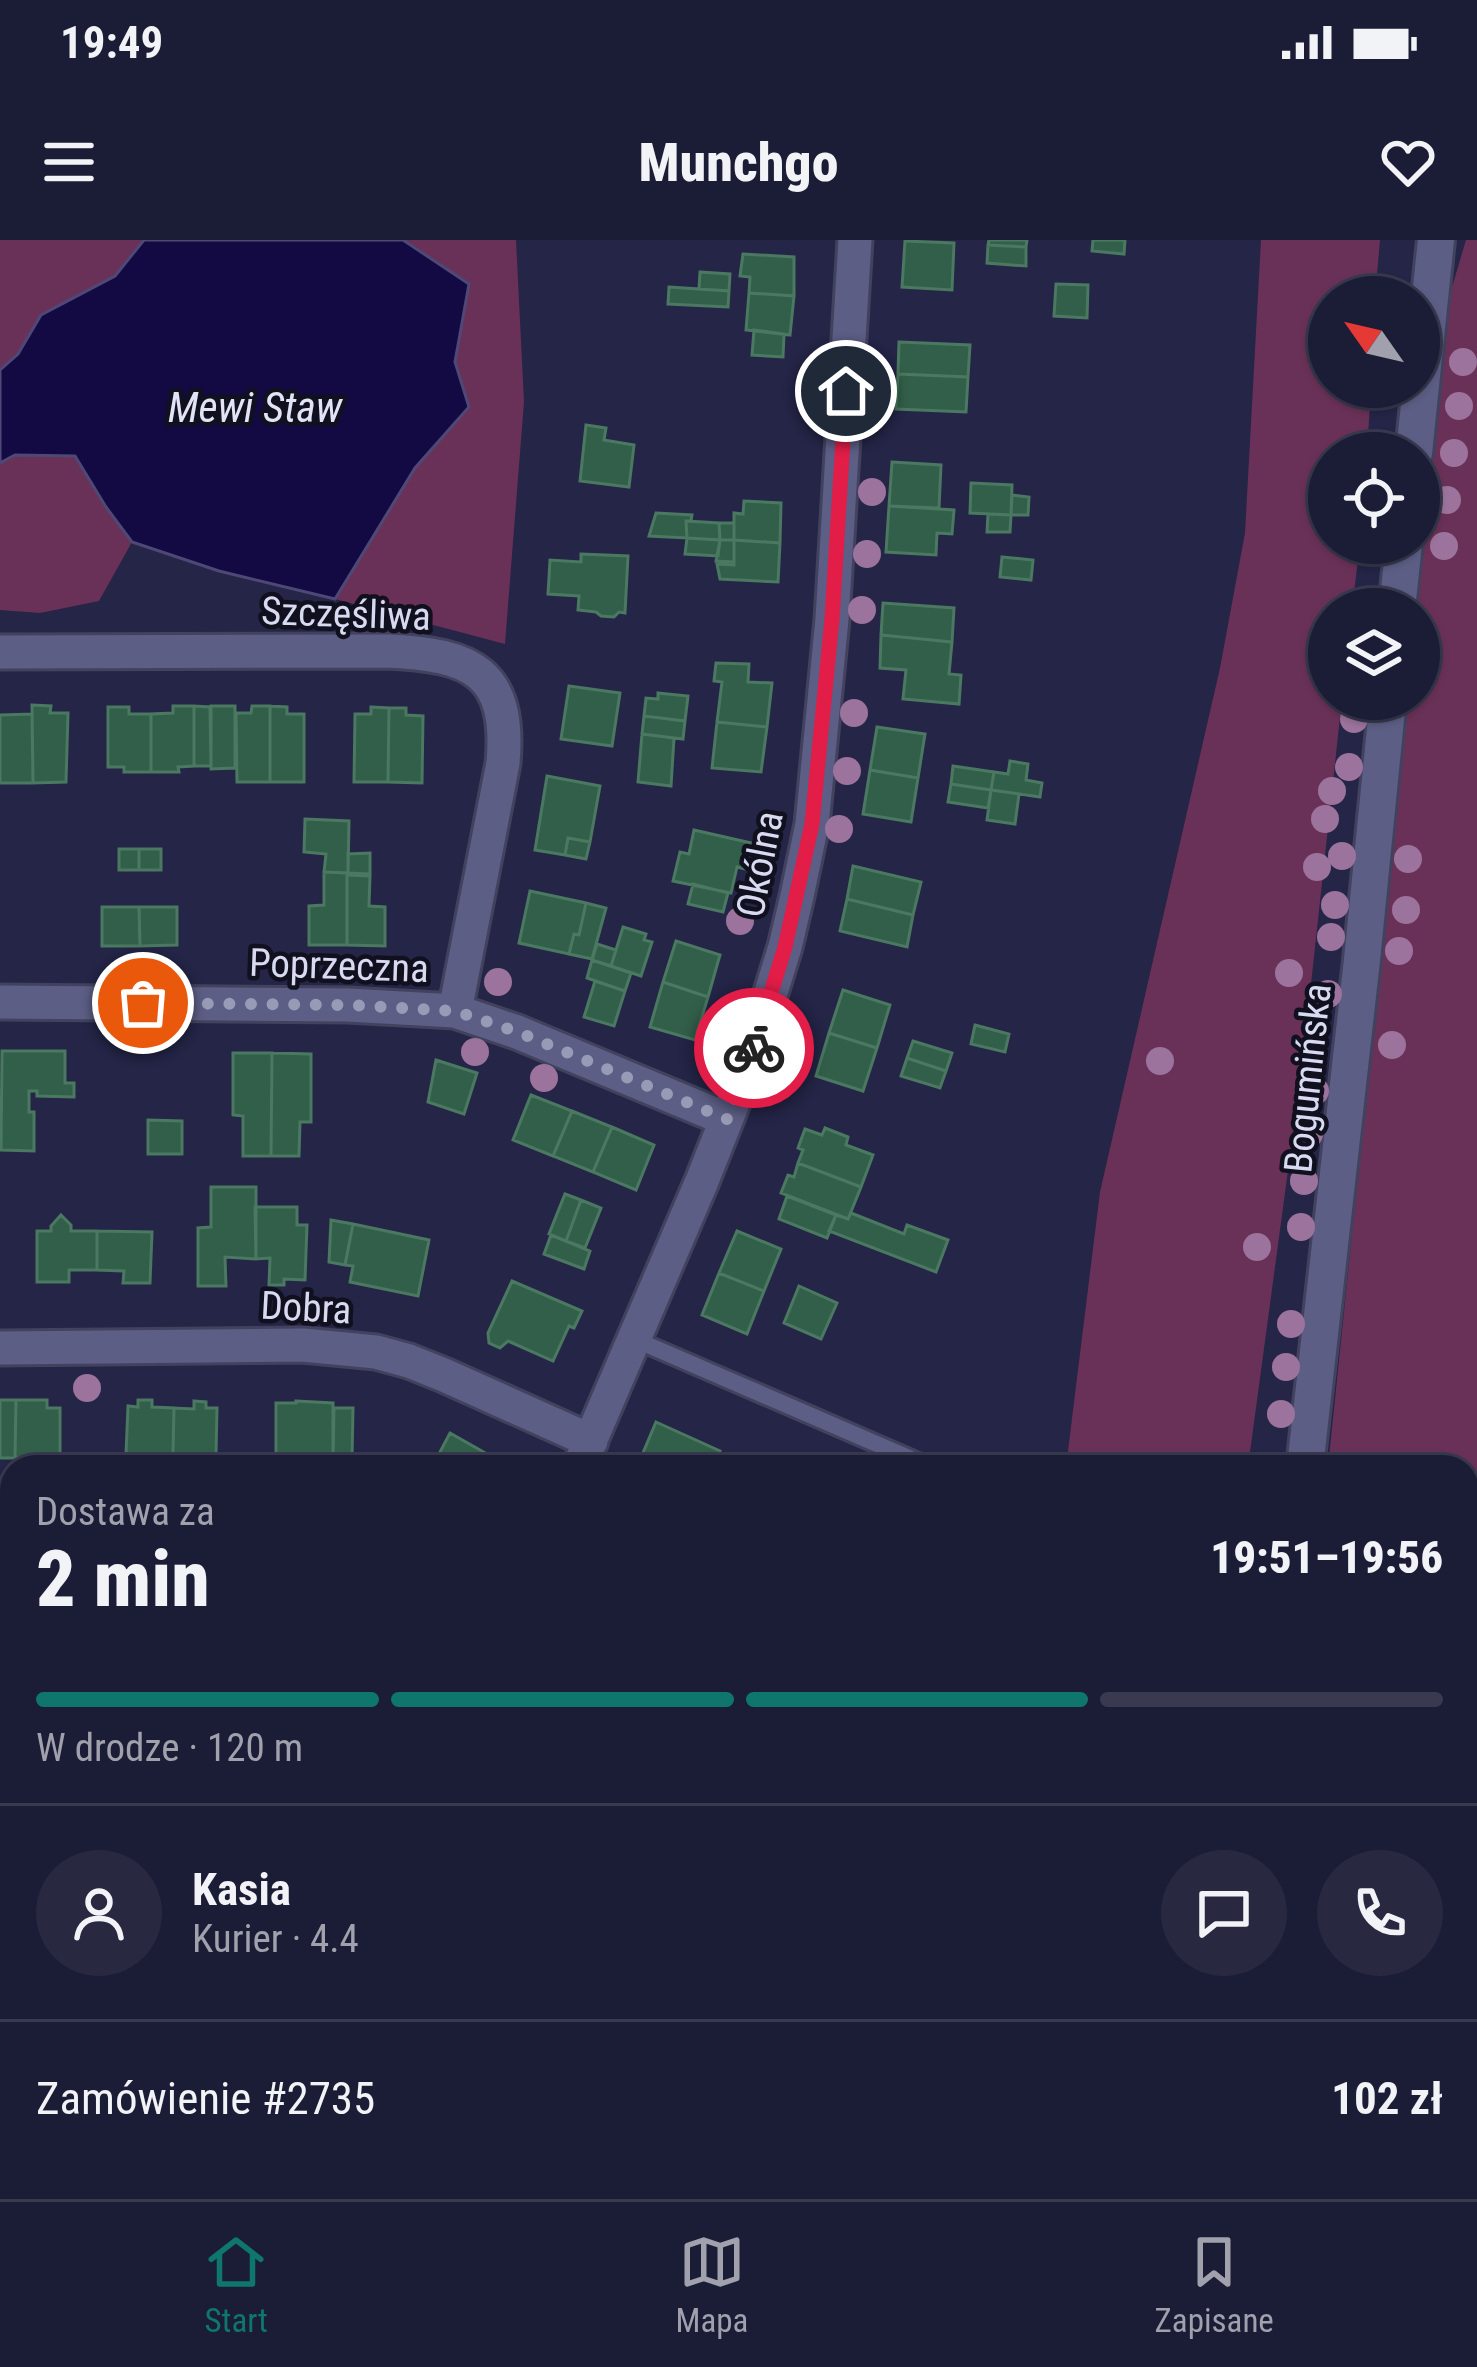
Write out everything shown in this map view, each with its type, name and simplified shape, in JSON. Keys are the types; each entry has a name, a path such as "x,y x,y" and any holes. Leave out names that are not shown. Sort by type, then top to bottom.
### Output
{"street":[{"name":"Okólna","path":"585,1454 750,1060 779,966 812,824 832,619 855,240"},
{"path":"1416,432 1436,240"},
{"name":"Szczęśliwa","path":"0,652 389,651 454,660 477,673 492,687 502,708 505,736 455,1011"},
{"name":"Bogumińska","path":"1306,1455 1386,720"},
{"name":"Poprzeczna","path":"0,1002 348,1005 455,1011 518,1032 727,1119"},
{"name":"Dobra","path":"0,1348 303,1345 376,1352 444,1375 585,1454"}],"lane":[{"path":"634,1339 902,1455"}],"shaded area":[{"path":"0,240 144,240 116,276 41,315 18,355 0,370"},
{"path":"403,240 516,240 524,402 505,644 335,599 415,468 469,407 455,362 469,284"},
{"path":"1261,240 1380,240 1377,276 1308,276 1308,408 1370,408 1368,432 1308,432 1308,564 1357,564 1355,588 1308,588 1308,720 1340,720 1302,1067 1250,1455 1067,1455 1100,1192 1220,668 1245,533"},
{"path":"1466,240 1477,240 1477,1455 1329,1455 1405,720 1440,720 1440,588 1419,588 1422,564 1440,564 1440,432 1436,432 1450,294"},
{"path":"15,455 76,456 132,542 99,601 40,613 0,610 0,463"}],"water":[{"name":"Mewi Staw","path":"144,240 403,240 469,284 455,362 469,407 415,468 335,599 219,571 132,542 75,456 15,455 0,463 0,370 18,354 41,315 115,276"}],"building":[{"path":"989,240 1027,240 1026,247 988,245"},
{"path":"1093,240 1125,240 1124,254 1092,251"},
{"path":"905,241 954,243 952,290 902,287"},
{"path":"988,245 1026,247 1026,266 987,263"},
{"path":"743,254 794,257 794,296 749,293 750,277 740,276"},
{"path":"700,272 730,274 729,291 699,289"},
{"path":"1056,284 1088,285 1087,318 1054,316"},
{"path":"669,287 729,291 728,307 668,304"},
{"path":"749,293 794,296 790,335 746,330"},
{"path":"754,330 784,334 783,357 752,355"},
{"path":"899,342 970,345 968,377 898,374"},
{"path":"898,374 968,377 966,412 896,409"},
{"path":"586,425 606,428 604,440 634,445 629,487 580,481"},
{"path":"892,462 941,465 939,508 889,506"},
{"path":"971,483 1012,485 1011,515 970,513"},
{"path":"1012,495 1029,497 1028,515 1011,515"},
{"path":"744,501 781,503 780,543 734,540 734,513 743,514"},
{"path":"889,506 954,510 952,534 937,533 936,555 886,552"},
{"path":"656,513 692,515 686,521 687,538 649,536"},
{"path":"988,514 1011,515 1010,532 987,532"},
{"path":"686,521 719,523 720,540 687,538"},
{"path":"719,523 734,523 734,540 720,540"},
{"path":"687,538 720,540 718,556 685,554"},
{"path":"720,540 734,540 734,562 716,561"},
{"path":"734,540 780,543 778,582 720,579 717,564 734,565"},
{"path":"581,554 628,556 625,613 601,616 578,610 579,596 548,594 550,560 581,562"},
{"path":"1002,557 1033,560 1031,580 1000,577"},
{"path":"883,603 954,608 952,642 881,635"},
{"path":"881,635 952,642 949,674 961,675 959,704 903,699 906,670 880,668"},
{"path":"716,663 749,664 748,682 772,683 767,727 717,722 722,682 714,681"},
{"path":"569,686 620,693 612,746 561,739"},
{"path":"658,693 688,696 685,721 644,716 646,698 658,699"},
{"path":"32,705 51,706 50,713 68,713 66,782 33,783"},
{"path":"173,706 194,706 194,766 178,767 179,772 151,772 151,714 173,713"},
{"path":"194,706 210,707 211,766 194,766"},
{"path":"211,706 235,706 235,768 211,769"},
{"path":"252,706 270,706 270,782 237,782 236,713 251,713"},
{"path":"270,706 287,707 287,714 304,714 304,782 270,782"},
{"path":"108,707 151,714 151,772 108,767"},
{"path":"371,707 389,708 388,782 354,782 355,714 371,714"},
{"path":"389,708 406,708 406,715 423,716 422,783 388,782"},
{"path":"32,714 33,783 0,783 0,715"},
{"path":"644,716 685,721 683,739 642,734"},
{"path":"717,722 767,727 761,772 712,768"},
{"path":"877,727 925,734 918,778 870,770"},
{"path":"642,734 674,738 671,786 638,782"},
{"path":"1010,761 1028,764 1026,780 1042,783 1040,797 991,790 994,772 1008,774"},
{"path":"953,766 994,772 991,790 951,784"},
{"path":"870,770 918,778 911,822 863,814"},
{"path":"547,776 600,786 590,842 568,838 565,855 535,850"},
{"path":"951,784 991,790 988,808 948,802"},
{"path":"991,790 1019,794 1015,824 987,820"},
{"path":"305,819 349,821 348,873 324,872 326,854 304,852"},
{"path":"694,830 751,843 745,869 737,867 731,893 673,881 680,852 689,854"},
{"path":"568,838 590,842 586,859 565,855"},
{"path":"119,849 139,849 139,870 119,870"},
{"path":"139,849 161,849 161,870 139,870"},
{"path":"370,853 370,874 348,873 348,854"},
{"path":"853,866 921,882 913,915 847,899"},
{"path":"324,872 347,873 347,945 309,945 309,906 324,905"},
{"path":"347,875 370,876 369,906 385,907 385,946 347,945"},
{"path":"693,884 728,893 723,912 688,904"},
{"path":"530,891 586,903 569,954 519,943"},
{"path":"847,899 913,915 907,947 840,931"},
{"path":"586,903 606,908 592,959 569,954"},
{"path":"102,907 139,907 140,946 102,946"},
{"path":"139,907 177,907 177,945 140,946"},
{"path":"623,927 646,934 644,940 652,942 641,976 611,966"},
{"path":"676,941 720,955 708,997 663,982"},
{"path":"597,944 616,950 611,966 592,960"},
{"path":"592,960 631,973 625,991 587,978"},
{"path":"595,981 625,991 614,1026 584,1017"},
{"path":"663,982 708,997 695,1040 650,1027"},
{"path":"843,990 890,1005 877,1048 829,1033"},
{"path":"975,1025 1009,1034 1005,1052 971,1044"},
{"path":"829,1033 877,1048 863,1091 816,1076"},
{"path":"913,1041 952,1053 946,1071 907,1058"},
{"path":"2,1051 65,1051 65,1083 74,1083 74,1097 37,1096 37,1091 29,1091 34,1151 1,1150"},
{"path":"233,1053 272,1053 271,1156 243,1156 243,1116 233,1115"},
{"path":"272,1053 311,1054 311,1122 300,1122 299,1156 271,1156"},
{"path":"907,1058 946,1071 940,1088 901,1076"},
{"path":"436,1060 477,1073 464,1114 428,1102"},
{"path":"531,1095 572,1111 553,1156 513,1140"},
{"path":"572,1111 612,1127 593,1172 553,1156"},
{"path":"148,1120 182,1121 182,1154 148,1154"},
{"path":"612,1127 654,1145 636,1190 593,1172"},
{"path":"825,1128 848,1137 846,1145 873,1155 861,1187 798,1163 805,1129 822,1135"},
{"path":"798,1163 861,1187 848,1219 781,1193"},
{"path":"211,1187 256,1187 256,1259 225,1257 226,1286 198,1286 198,1228 211,1227"},
{"path":"565,1194 581,1200 566,1241 549,1234"},
{"path":"787,1196 836,1215 827,1238 779,1219"},
{"path":"581,1200 601,1208 585,1248 566,1241"},
{"path":"255,1207 297,1207 297,1225 307,1225 305,1280 284,1279 284,1285 269,1285 270,1258 256,1259"},
{"path":"851,1213 904,1234 907,1225 948,1240 936,1272 829,1231 836,1215 848,1219"},
{"path":"61,1215 71,1231 97,1231 97,1270 69,1270 69,1282 37,1282 37,1231 51,1231"},
{"path":"331,1220 353,1224 345,1265 329,1262"},
{"path":"353,1224 429,1240 418,1296 350,1282 353,1266 345,1265"},
{"path":"97,1231 152,1232 150,1283 123,1283 124,1271 97,1270"},
{"path":"737,1231 781,1249 764,1291 719,1273"},
{"path":"551,1235 590,1251 584,1269 544,1254"},
{"path":"719,1273 764,1291 747,1334 702,1315"},
{"path":"512,1281 582,1311 574,1328 569,1326 553,1361 508,1341 500,1348 489,1343 488,1333"},
{"path":"799,1286 837,1303 821,1339 784,1323"},
{"path":"0,1400 16,1400 15,1455 0,1455"},
{"path":"16,1400 47,1400 47,1408 60,1408 60,1455 15,1455"},
{"path":"138,1400 152,1400 152,1407 174,1408 173,1454 126,1454 128,1406 138,1407"},
{"path":"194,1401 217,1408 216,1455 173,1454 174,1408 194,1409"},
{"path":"276,1403 333,1403 333,1455 276,1455"},
{"path":"334,1408 353,1408 352,1455 333,1455"},
{"path":"656,1422 720,1451 718,1455 642,1455"},
{"path":"450,1433 489,1455 438,1455"}],"way so far":[{"path":"143,1003 455,1011 518,1032 727,1119 754,1048"}],"route":[{"path":"754,1048 785,947 812,824 832,619 846,391"}]}
